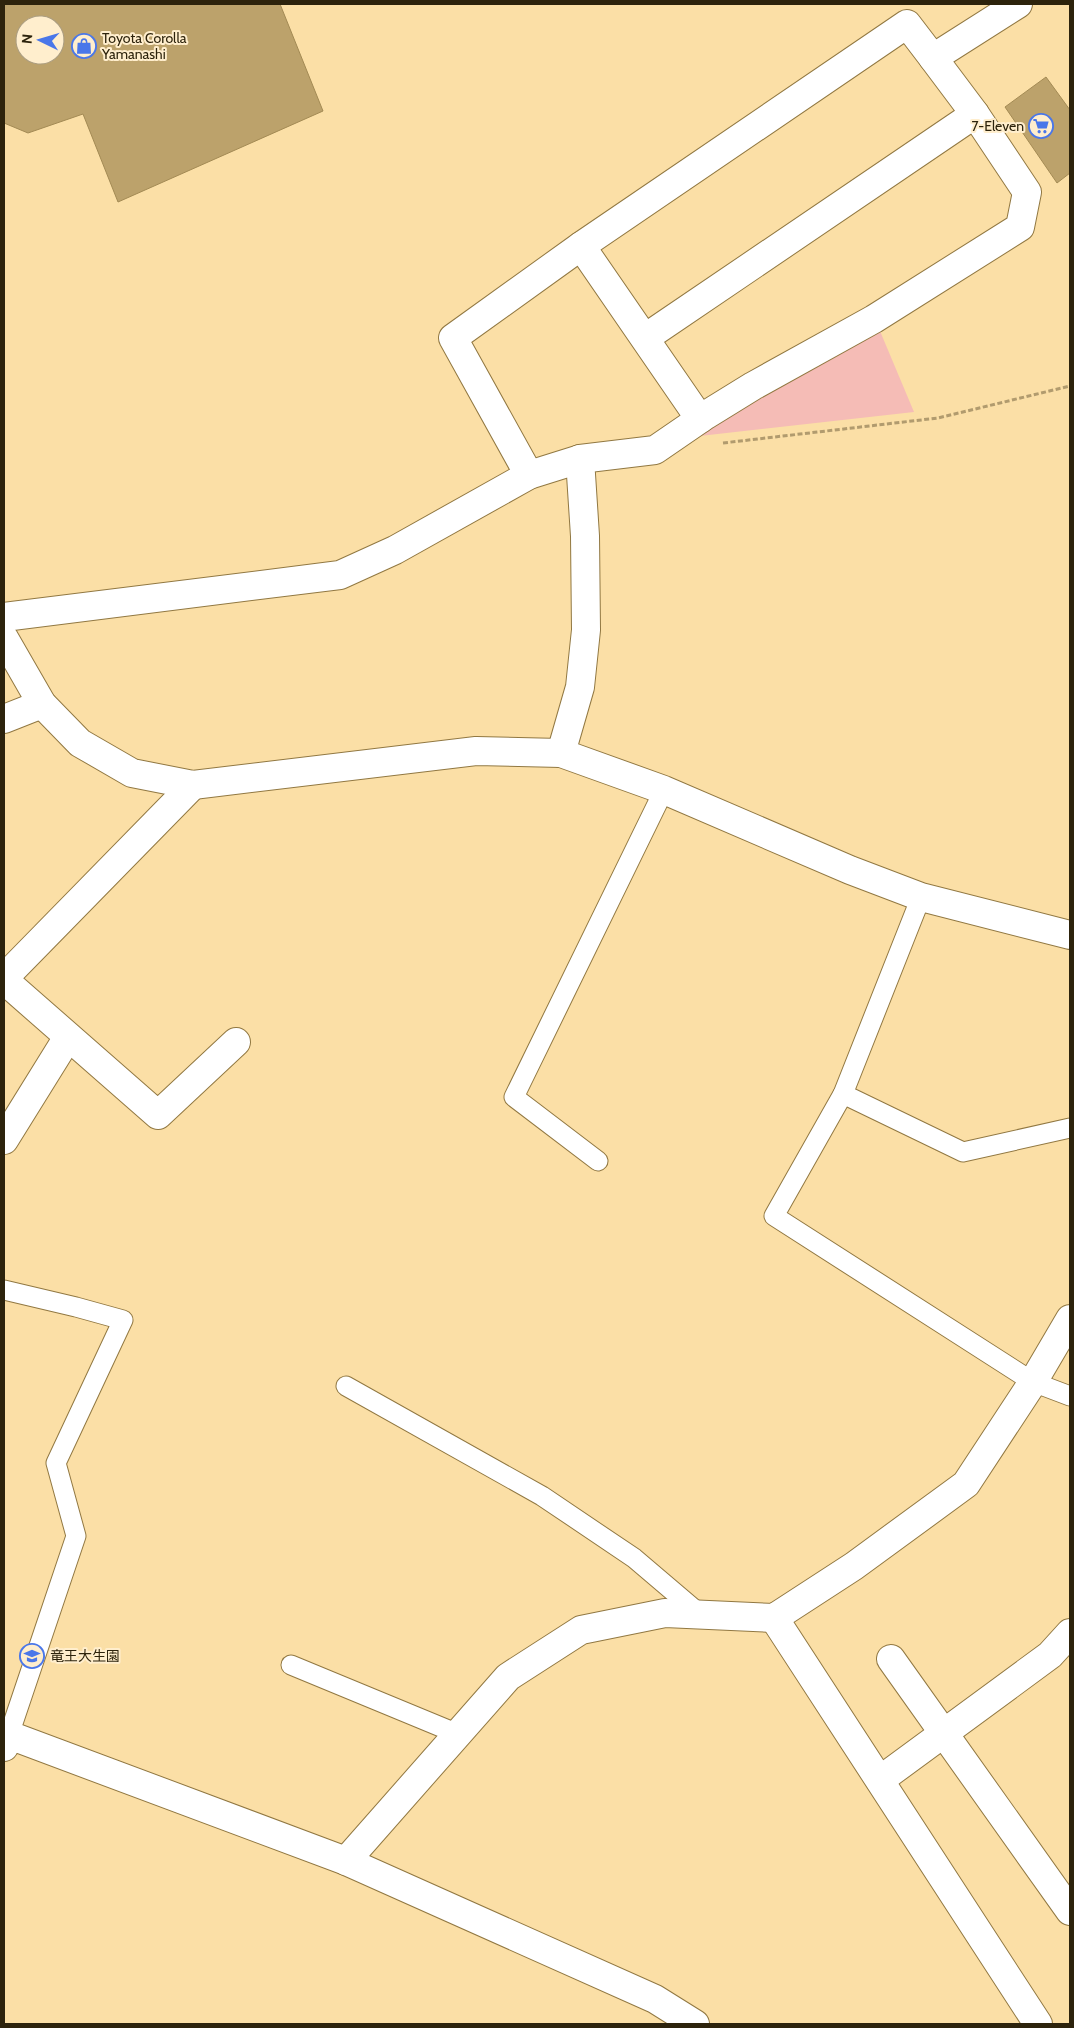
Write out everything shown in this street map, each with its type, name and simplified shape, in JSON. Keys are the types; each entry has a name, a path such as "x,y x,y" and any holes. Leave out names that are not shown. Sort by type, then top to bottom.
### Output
{"street":[{"path":"933,58 1018,4"},
{"path":"4,617 340,575 395,550 529,475 580,459 656,450 700,419 874,318 1020,227 1027,192 975,114 906,24 581,246 453,338 529,475"},
{"path":"645,338 975,114"},
{"path":"581,246 700,419"},
{"path":"561,752 580,687 586,630 585,536 580,459"},
{"path":"4,638 42,704 80,743 132,773 193,784 476,751 561,752 664,790 850,870 921,897 1070,936"},
{"path":"4,719 42,704"},
{"path":"193,784 4,979 158,1116 236,1042"},
{"path":"4,1140 68,1037"},
{"path":"346,1861 508,1677 581,1630 665,1613 774,1618 854,1566 966,1484 1033,1382 1070,1319"},
{"path":"774,1618 1038,2024"},
{"path":"880,1780 1050,1655 1070,1633"},
{"path":"890,1659 1070,1911"},
{"path":"6,1741 346,1861 655,1999 695,2024"}],"lane":[{"path":"598,1161 514,1097 664,790"},
{"path":"921,897 842,1094 774,1216 1033,1382 1070,1396"},
{"path":"842,1094 963,1152 1070,1128"},
{"path":"4,1290 123,1320 56,1463 76,1536 6,1741"},
{"path":"346,1386 542,1496 634,1558 701,1615"},
{"path":"291,1665 458,1734"}],"path":[{"path":"713,444 938,418 1070,386"}],"shaded area":[{"path":"880,331 914,412 691,437"}],"building":[{"path":"4,4 280,4 323,111 118,202 83,114 28,133 4,123"},
{"path":"1046,77 1070,110 1070,173 1057,183 1005,107"}],"place":[{"name":"Toyota Corolla Yamanashi","path":"84,46"},
{"name":"7-Eleven","path":"1041,126"},
{"name":"竜王大生園","path":"32,1656"}]}
